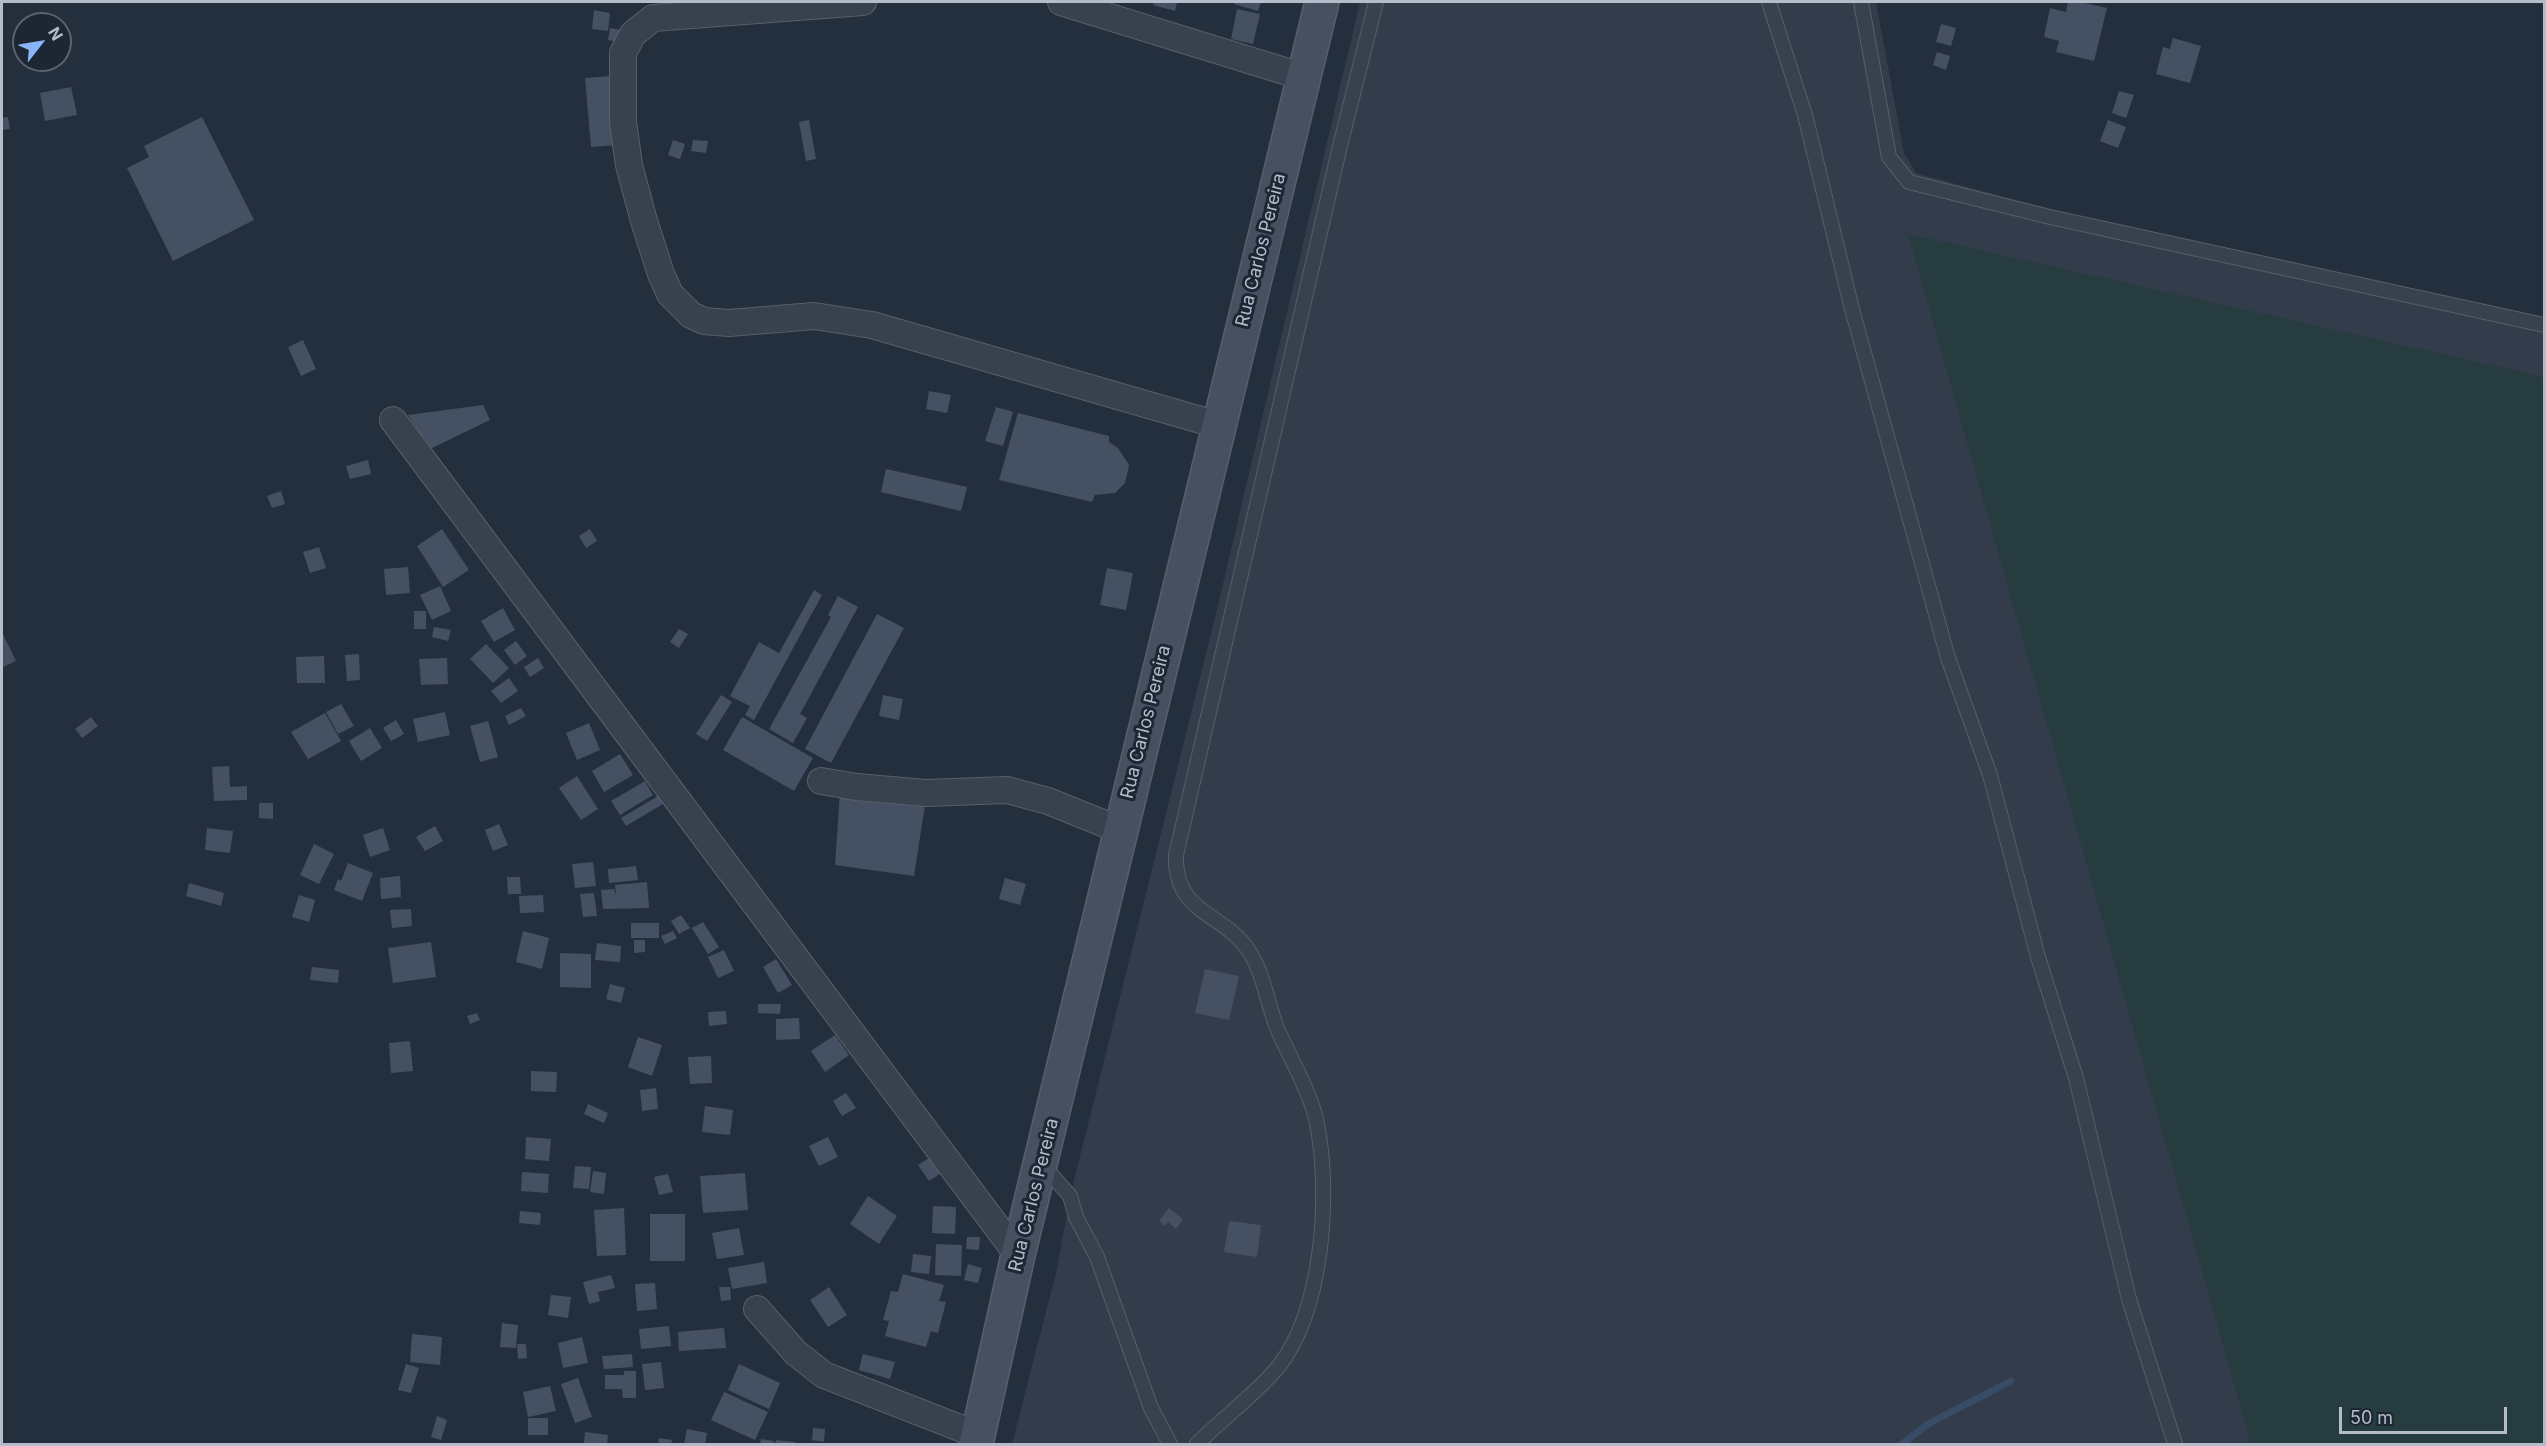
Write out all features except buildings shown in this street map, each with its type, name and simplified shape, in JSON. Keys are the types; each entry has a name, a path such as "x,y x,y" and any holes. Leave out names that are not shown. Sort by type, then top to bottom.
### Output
{"main road":[{"name":"Rua Carlos Pereira","path":"977,1440 1018,1255 1042,1164 1120,830 1322,2"}],"street":[{"path":"863,2 653,18 633,34 623,53 623,122 629,165 644,221 670,294 691,315 704,321 729,323 814,315 834,317 872,325 1218,425"},
{"path":"1061,2 1304,77"},
{"path":"393,420 1018,1255"},
{"path":"821,781 926,793 1006,790 1048,801 1120,830"},
{"path":"757,1309 796,1353 824,1375 977,1440"}],"lane":[{"path":"1197,1444 1279,1366 1299,1332 1308,1304 1320,1240 1322,1185 1318,1128 1306,1089 1276,1026 1262,978 1249,950 1226,927 1203,913 1182,890 1176,874 1176,865 1221,655 1376,2"},
{"path":"1769,2 1804,115 1852,309 1947,658 1990,775 2038,957 2076,1078 2129,1299 2175,1444"},
{"path":"1861,2 1889,157 1909,182 2050,217 2544,326"},
{"path":"1042,1164 1070,1196 1076,1217 1097,1257 1151,1408 1170,1444"}],"shaded area":[{"path":"1360,2 1876,2 1904,153 1916,173 2051,210 2544,322 2544,1444 1012,1444 1057,1269 1070,1196 1214,622"}],"green space":[{"path":"1908,234 2544,377 2544,1444 2251,1444"}],"waterway":[{"path":"1902,1444 1928,1424 2011,1381"}]}
